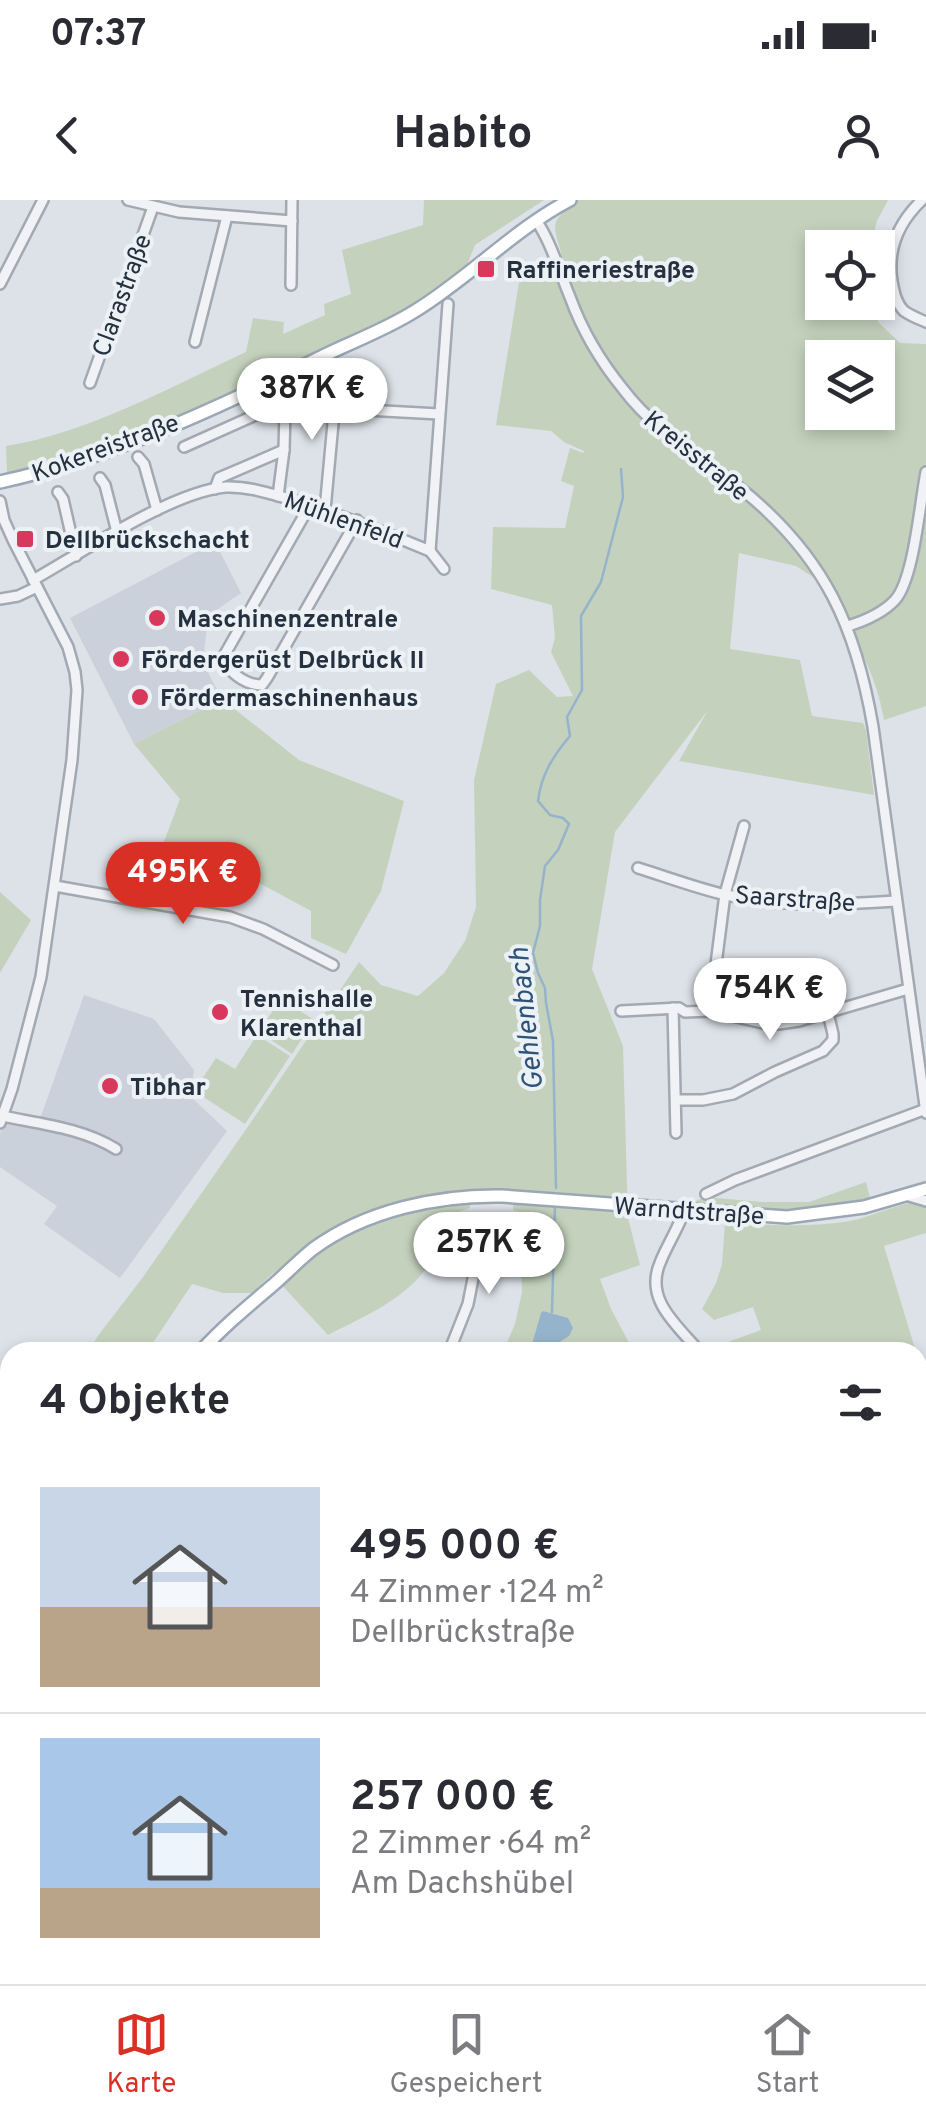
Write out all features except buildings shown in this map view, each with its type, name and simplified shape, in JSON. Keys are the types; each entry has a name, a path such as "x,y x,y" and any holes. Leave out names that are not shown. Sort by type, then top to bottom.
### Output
{"main road":[{"name":"Kokereistraße","path":"0,482 81,461 141,438 402,319 536,220 570,200"},
{"name":"Warndtstraße","path":"209,1342 312,1250 389,1212 442,1199 484,1196 787,1217 853,1209 926,1189"}],"street":[{"path":"0,284 44,200"},
{"path":"128,200 153,207 292,221"},
{"path":"291,285 292,200"},
{"path":"922,200 896,235 891,272 894,294 901,307 926,322"},
{"name":"Clarastraße","path":"90,383 153,207"},
{"path":"194,342 227,216"},
{"name":"Kreisstraße","path":"536,220 554,254 578,317 624,391 664,433 744,491 793,538 830,589 848,626 867,691 926,1110"},
{"name":"Mühlenfeld","path":"0,598 18,596 76,556 157,510 214,488 243,487 310,505 430,551 448,304"},
{"path":"325,510 337,380"},
{"path":"184,446 280,404 285,409 278,496"},
{"path":"366,414 366,410 439,414"},
{"path":"214,488 219,478 284,450"},
{"path":"138,456 144,464 157,510"},
{"path":"848,626 882,611 898,598 912,554 926,472"},
{"path":"100,478 117,532"},
{"path":"58,492 76,556"},
{"path":"0,501 4,520 68,647 76,680 72,760 41,977 1,1119 94,1137 116,1150"},
{"path":"310,505 225,654 230,669 258,686 268,678 357,520"},
{"path":"430,551 444,570"},
{"path":"710,1011 725,894 744,826"},
{"name":"Saarstraße","path":"638,868 725,894 790,903 896,902"},
{"path":"55,886 230,917 281,937 333,965"},
{"path":"621,1011 678,1008 779,1024 908,989"},
{"path":"673,1008 676,1133"},
{"path":"676,1100 732,1094 824,1051 834,1034 828,1013"},
{"path":"706,1194 926,1110"},
{"path":"906,1196 926,1201"},
{"path":"684,1211 658,1266 654,1286 662,1307 692,1342"},
{"path":"453,1342 468,1304 475,1249 484,1228"}],"shaded area":[{"path":"215,542 241,593 208,616 203,663 222,699 134,744 70,618"},
{"path":"84,995 154,1019 194,1070 190,1096 227,1131 120,1278 44,1224 57,1206 0,1167 0,1134 7,1113 40,1119"}],"green space":[{"path":"424,200 544,200 475,245 467,265 422,302 139,435 79,457 7,475 6,446 97,420 246,352 253,318 284,322 283,334 325,315 324,304 351,294 342,250 423,225"},
{"path":"579,200 888,200 875,230 805,230 805,320 877,320 900,343 926,344 926,706 884,720 847,612 826,575 816,579 796,566 739,553 730,649 800,660 812,716 863,723 874,795 679,761 708,710 615,832 592,969 623,1046 628,1218 640,1265 600,1279 629,1342 507,1342 522,1292 520,1235 526,1214 513,1210 514,1191 441,1196 310,1247 252,1293 223,1293 192,1284 154,1342 94,1342 359,962 381,985 418,996 444,973 465,941 476,907 474,780 496,684 529,670 557,697 573,696 551,652 555,638 552,605 491,589 493,527 565,528 574,486 561,481 570,448 584,451 551,431 496,425 519,282 563,260 555,225"},
{"path":"222,699 299,760 404,801 381,891 346,954 311,938 311,911 261,884 159,855 180,799 134,744"},
{"path":"0,892 31,920 0,973"},
{"path":"281,998 314,1020 292,1054 259,1032"},
{"path":"257,1035 290,1056 245,1124 194,1091 216,1058 235,1069"},
{"path":"866,1182 870,1198 827,1207 787,1212 692,1207 705,1197 809,1202"},
{"path":"470,1199 470,1208 450,1215 435,1253 416,1281 389,1302 328,1335 278,1281 331,1241 389,1215"},
{"path":"910,1203 926,1207 926,1233 884,1246 913,1342 728,1342 761,1330 753,1307 714,1320 702,1309 722,1264 725,1222 835,1223"}],"water":[{"path":"541,1313 568,1318 573,1328 569,1336 560,1342 533,1342"}],"waterway":[{"name":"Gehlenbach","path":"556,1188 553,1041 545,988 533,953 540,926 545,866 558,850 569,824 550,815 538,801 549,766 570,736 567,717 582,690 581,616 601,582 623,497 621,469"},
{"name":"Gehlenbach","path":"552,1312 555,1205"}],"place":[{"name":"Raffineriestraße","path":"486,269"},
{"name":"Dellbrückschacht","path":"25,539"},
{"name":"Maschinenzentrale","path":"157,618"},
{"name":"Fördergerüst Delbrück II","path":"121,659"},
{"name":"Fördermaschinenhaus","path":"140,697"},
{"name":"Tennishalle Klarenthal","path":"220,1012"},
{"name":"Tibhar","path":"110,1086"}]}
